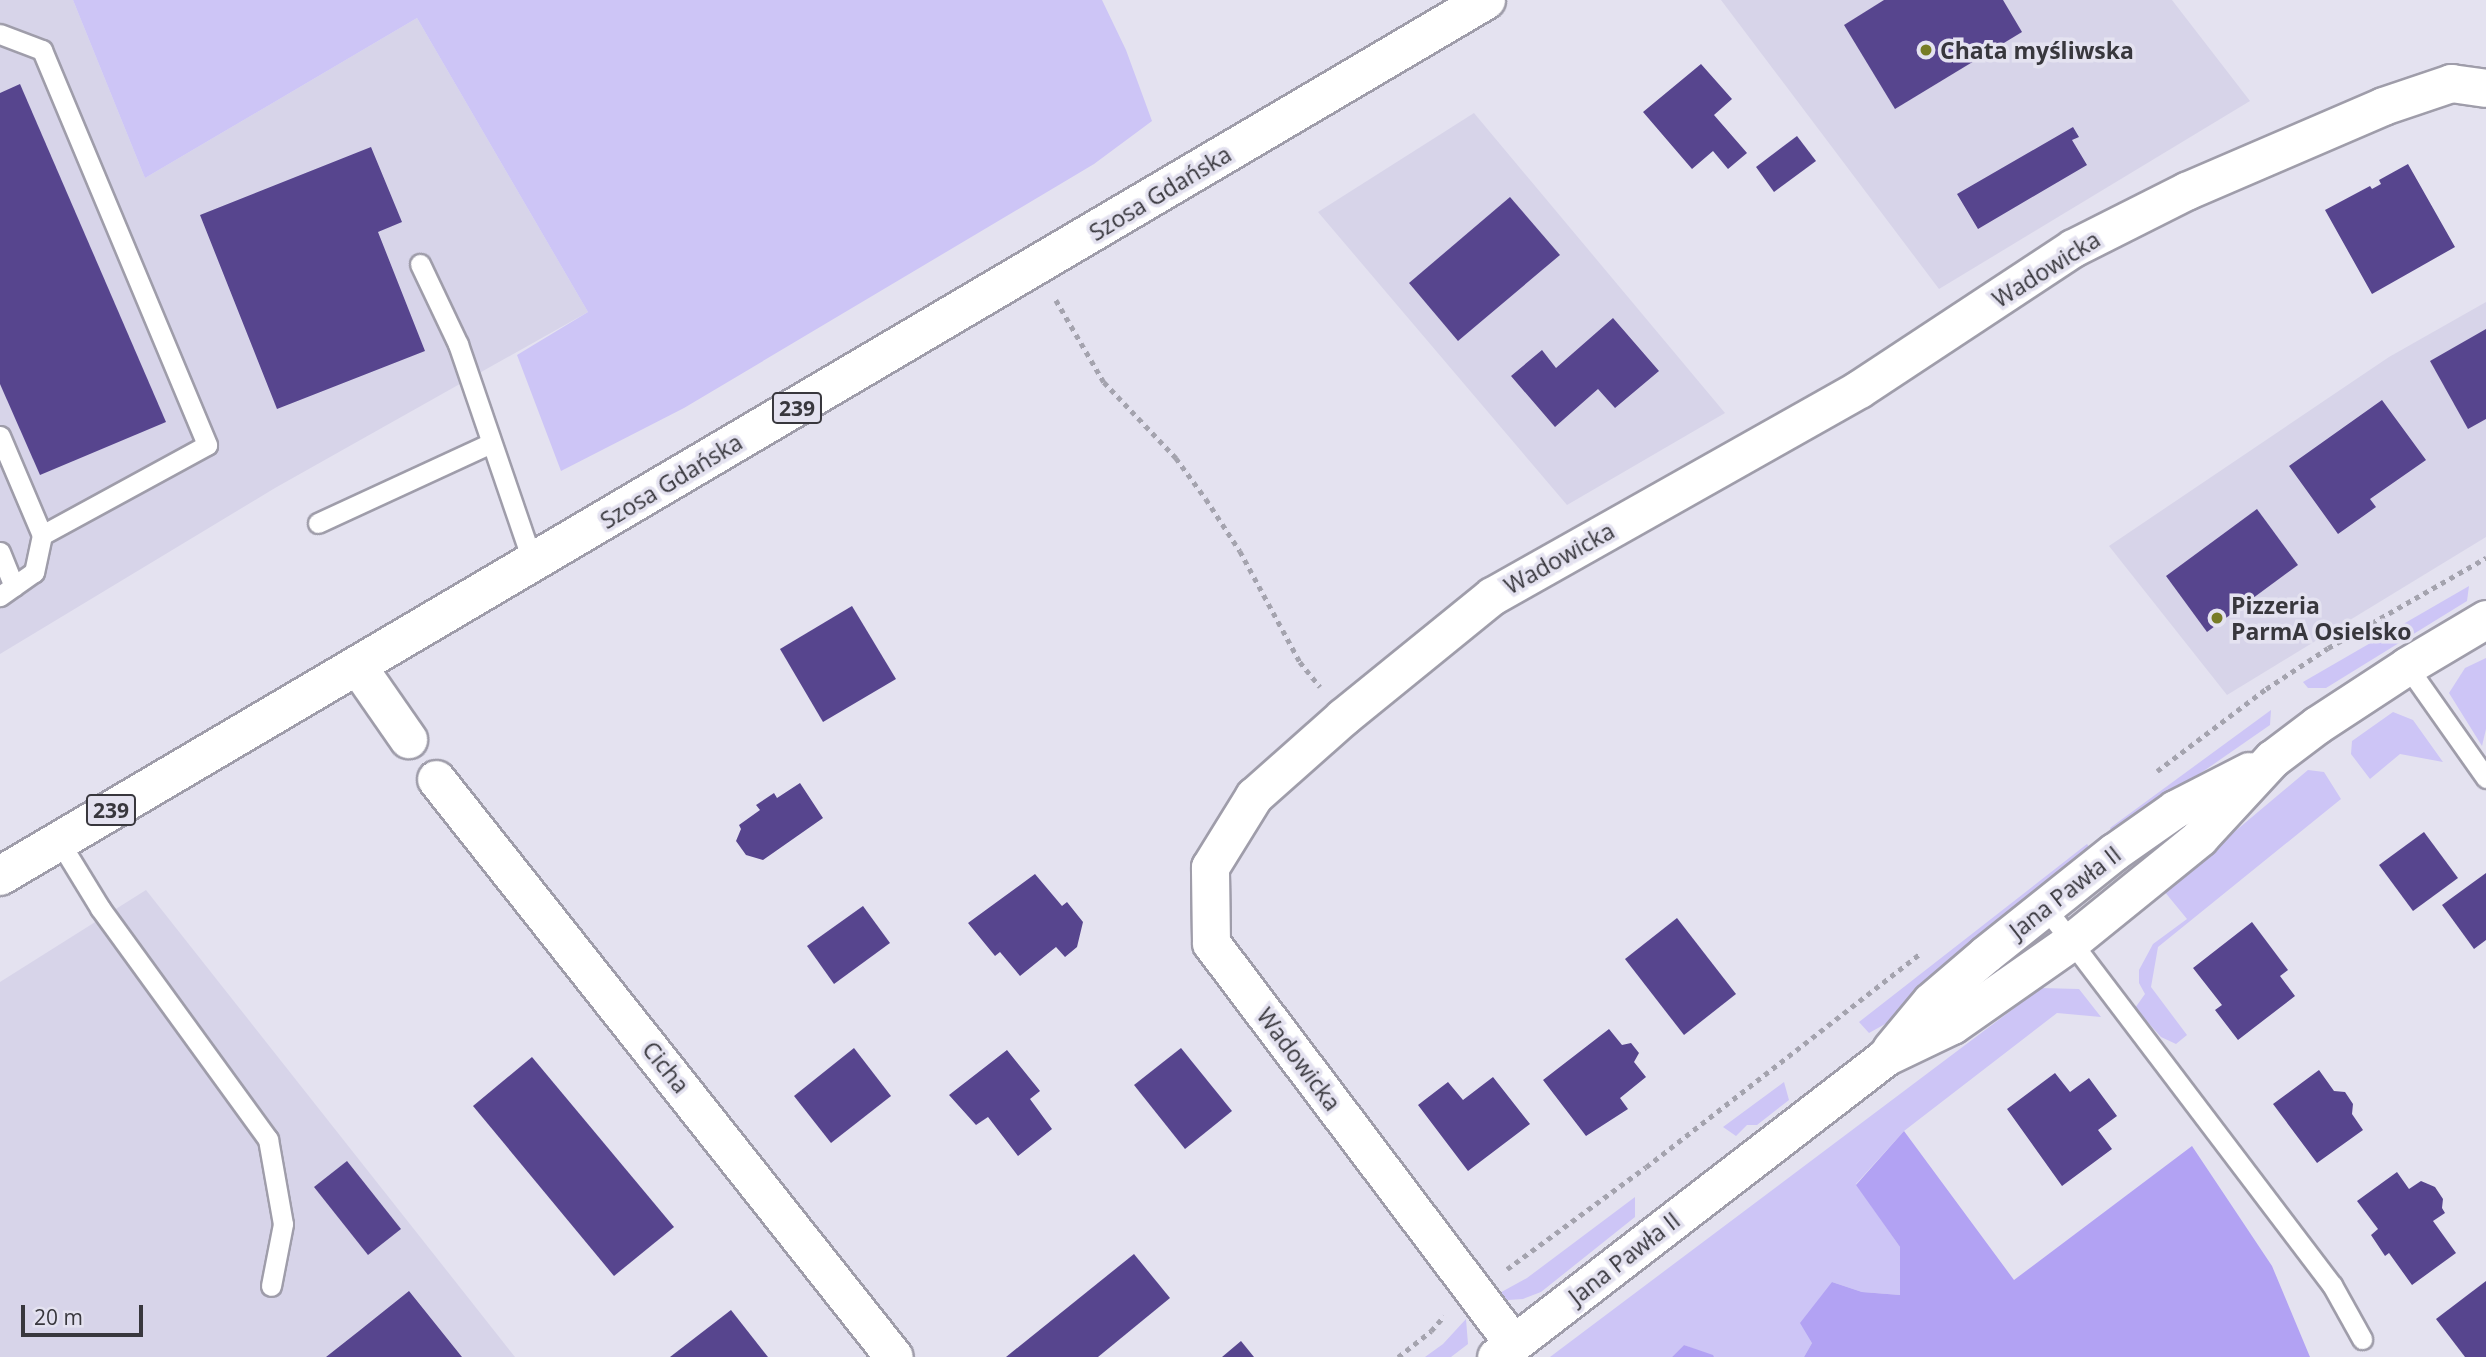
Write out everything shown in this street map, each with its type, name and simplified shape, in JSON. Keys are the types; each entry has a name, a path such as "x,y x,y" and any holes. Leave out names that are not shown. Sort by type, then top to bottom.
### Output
{"main road":[{"name":"Szosa Gdańska","path":"0,876 1486,0"}],"street":[{"name":"Wadowicka","path":"1505,1350 1211,943 1210,867 1254,796 1343,717 1492,596 1859,389 2073,248 2186,191 2383,106 2451,83 2486,88"},
{"name":"Jana Pawła II","path":"1885,1057 1931,1001 2045,907 2175,809 2272,759 2317,725 2407,666 2486,619"},
{"path":"358,667 408,739"},
{"name":"Jana Pawła II","path":"1505,1350 1885,1057 1952,1025 2072,940 2199,838 2272,759"},
{"name":"Cicha","path":"436,779 894,1357"}],"lane":[{"path":"0,34 43,50 207,445 42,535"},
{"path":"419,264 458,344 489,444 533,563"},
{"path":"0,436 42,535 34,572 7,591 0,552"},
{"path":"318,523 489,444"},
{"path":"2407,666 2486,778"},
{"path":"59,841 100,908 268,1139 283,1224 271,1286"},
{"path":"2045,907 2332,1285 2362,1339"}],"path":[{"path":"1038,265 1070,327 1104,382 1176,458 1206,499 1240,551 1300,662 1343,717"},
{"path":"2266,689 2328,648 2486,558"},
{"path":"1502,1272 1515,1266 1850,1008"},
{"path":"1398,1357 1431,1331 1450,1305"}],"shaded area":[{"path":"0,0 73,0 145,178 417,18 588,312 275,488 0,654"},
{"path":"73,0 1102,0 1126,50 1152,121 1094,164 684,408 561,471 517,355 588,312 417,18 145,178"},
{"path":"1721,0 2172,0 2250,101 1939,289"},
{"path":"1474,113 1725,413 1567,505 1318,212"},
{"path":"2486,302 2486,537 2227,695 2109,546 2389,357"},
{"path":"2469,586 2467,601 2326,688 2308,688 2303,682"},
{"path":"2486,658 2486,729 2482,746 2449,693 2465,668"},
{"path":"2271,710 2270,725 2113,834 2110,828"},
{"path":"2393,712 2413,720 2443,762 2400,754 2370,779 2351,754 2352,741"},
{"path":"2308,770 2324,772 2341,799 2158,947 2151,987 2187,1035 2176,1044 2161,1037 2135,1008 2145,994 2139,983 2139,970 2153,944 2187,919 2164,891"},
{"path":"2087,844 2093,852 1977,938 1887,1023 1869,1033 1859,1022"},
{"path":"146,890 515,1357 0,1357 0,982"},
{"path":"2041,988 2079,989 2101,1017 2057,1013 1904,1131 1856,1184 1900,1247 1900,1295 1862,1292 1832,1282 1812,1343 1804,1357 1714,1357 1684,1345 1672,1357 1550,1357"},
{"path":"1784,1082 1789,1100 1757,1125 1747,1125 1736,1136 1723,1127"},
{"path":"1904,1131 2014,1280 2192,1146 2272,1266 2310,1357 1804,1357 1812,1343 1800,1323 1832,1282 1862,1292 1900,1295 1900,1247 1856,1185"},
{"path":"1635,1197 1635,1217 1541,1292 1523,1299 1508,1300 1496,1295 1527,1278"},
{"path":"1466,1319 1468,1344 1451,1357 1425,1357 1443,1344"},
{"path":"1684,1345 1713,1355 1714,1357 1672,1357"}],"building":[{"name":"Chata myśliwska","path":"1884,0 2003,0 2022,32 1895,109 1844,25"},
{"path":"1701,64 1732,99 1714,115 1747,153 1728,169 1713,151 1692,169 1643,112"},
{"path":"20,84 166,422 40,475 0,384 0,93"},
{"path":"2073,127 2079,137 2072,140 2087,165 1978,229 1957,194"},
{"path":"1797,136 1816,161 1774,192 1756,167"},
{"path":"371,147 402,222 378,232 425,351 277,409 200,215"},
{"path":"2408,164 2455,247 2372,294 2325,210 2370,186 2372,189 2381,184 2379,180"},
{"path":"1510,197 1560,255 1458,341 1409,283"},
{"path":"1613,318 1659,371 1615,408 1598,389 1555,427 1511,376 1542,350 1556,368"},
{"path":"2486,329 2486,419 2468,429 2430,361"},
{"path":"2382,400 2426,460 2370,499 2376,507 2338,534 2289,466"},
{"path":"2257,509 2298,565 2207,632 2166,576"},
{"path":"852,606 896,679 823,722 780,649"},
{"path":"800,783 823,818 763,860 746,855 736,841 741,829 739,825 760,810 756,805 774,793 777,798"},
{"path":"2424,832 2458,878 2413,911 2379,865"},
{"path":"2486,873 2486,940 2474,949 2442,905"},
{"path":"1035,874 1062,906 1067,902 1083,922 1077,947 1065,957 1056,947 1020,976 1000,952 995,956 968,923"},
{"path":"863,906 890,943 834,984 807,946"},
{"path":"1677,918 1736,994 1684,1035 1625,959"},
{"path":"2252,922 2288,970 2280,976 2295,996 2238,1040 2215,1010 2222,1005 2193,968"},
{"path":"1609,1029 1622,1045 1631,1043 1639,1053 1634,1062 1646,1077 1620,1098 1628,1109 1586,1136 1543,1080"},
{"path":"854,1048 891,1096 831,1143 794,1096"},
{"path":"1181,1048 1232,1111 1185,1149 1134,1085"},
{"path":"1007,1050 1040,1091 1030,1099 1052,1129 1018,1156 988,1117 976,1125 949,1095"},
{"path":"532,1057 674,1227 614,1276 473,1106"},
{"path":"2319,1070 2334,1091 2345,1092 2353,1104 2352,1114 2363,1130 2317,1163 2273,1104"},
{"path":"2055,1073 2070,1092 2089,1078 2117,1116 2098,1130 2112,1149 2062,1186 2007,1109"},
{"path":"1493,1077 1530,1124 1468,1171 1418,1105 1448,1082 1463,1100"},
{"path":"347,1161 401,1229 368,1255 314,1187"},
{"path":"2397,1172 2409,1189 2421,1181 2435,1187 2443,1199 2442,1208 2445,1213 2433,1221 2456,1253 2412,1285 2389,1253 2385,1256 2371,1235 2378,1229 2357,1201"},
{"path":"1134,1254 1170,1298 1098,1357 1006,1357"},
{"path":"2486,1281 2486,1357 2465,1357 2436,1319"},
{"path":"409,1291 462,1357 326,1357 359,1331"},
{"path":"731,1310 768,1357 670,1357"},
{"path":"1241,1341 1254,1357 1222,1357"}],"place":[{"name":"Chata myśliwska","path":"1926,50"},
{"name":"Pizzeria ParmA Osielsko","path":"2217,618"}]}
